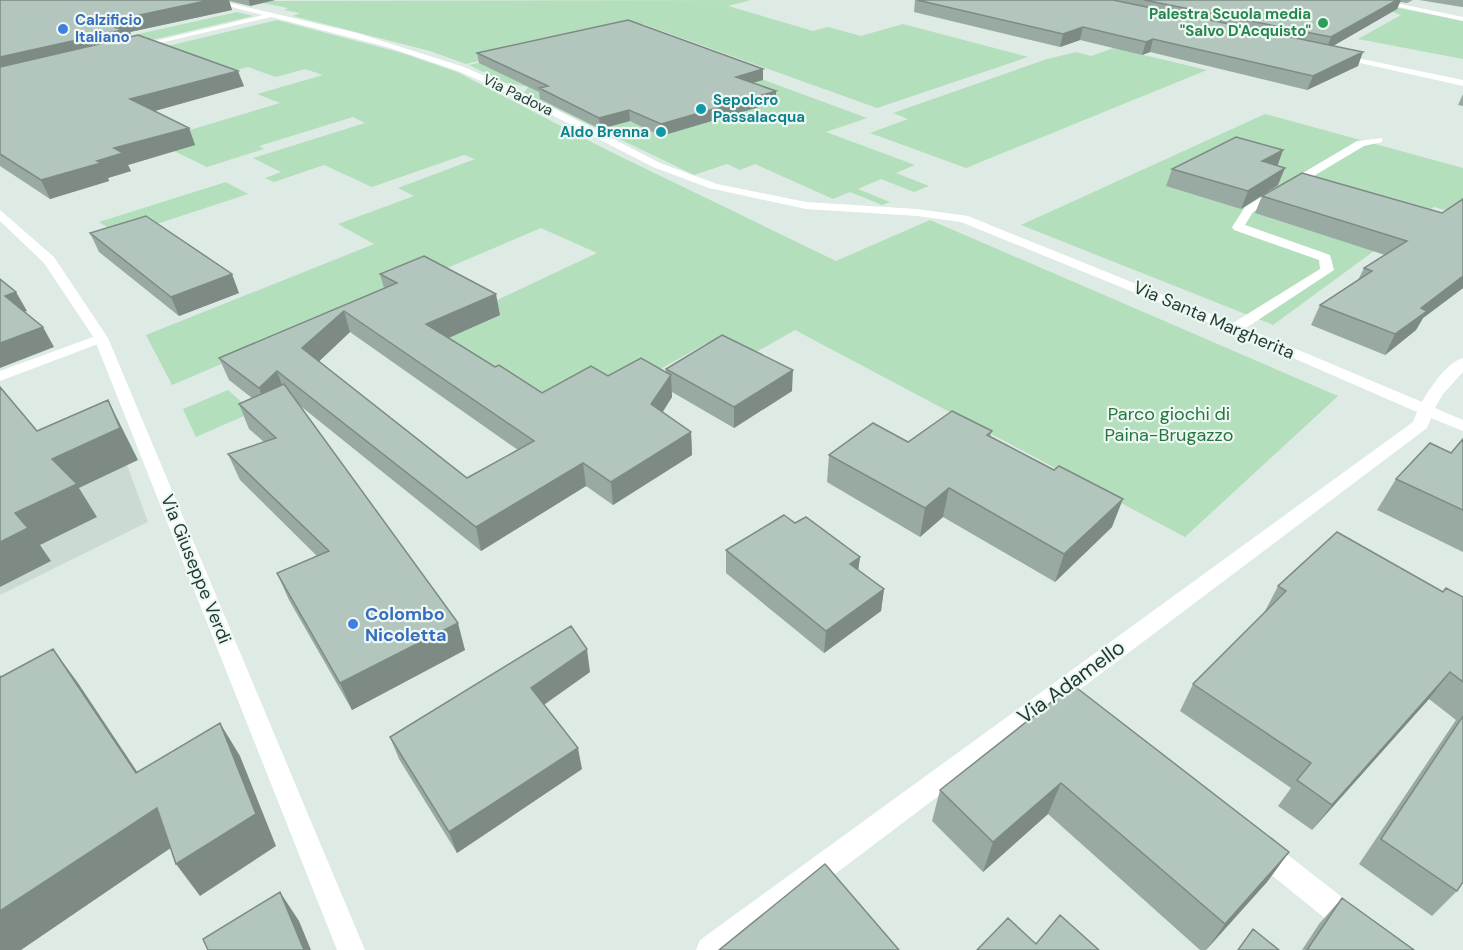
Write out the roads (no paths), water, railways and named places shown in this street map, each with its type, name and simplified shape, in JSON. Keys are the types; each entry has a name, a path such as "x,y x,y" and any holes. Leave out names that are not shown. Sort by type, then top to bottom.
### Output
{"street":[{"name":"Via Padova","path":"208,0 431,57 464,69 509,89 655,165 711,186 806,206 930,212 964,219"},
{"path":"1371,0 1463,19"},
{"path":"126,49 273,15"},
{"path":"1331,54 1463,82"},
{"path":"1235,328 1327,270 1325,258 1238,227 1241,219 1249,210 1361,143 1378,140"},
{"name":"Via Giuseppe Verdi","path":"0,214 49,260 101,338 351,950"},
{"name":"Via Santa Margherita","path":"964,219 1235,328 1463,426"},
{"path":"0,376 101,338"},
{"name":"Via Adamello","path":"710,950 1070,697 1421,424 1425,410 1436,389 1463,363"},
{"path":"1238,831 1387,950"}],"place":[{"name":"Palestra Scuola media \"Salvo D'Acquisto\"","path":"1323,23"},
{"name":"Calzificio Italiano","path":"63,29"},
{"name":"Sepolcro Passalacqua","path":"701,109"},
{"name":"Aldo Brenna","path":"661,132"},
{"name":"Colombo Nicoletta","path":"353,624"}],"park label":[{"name":"Parco giochi di Paina-Brugazzo","path":"1169,424"}]}
